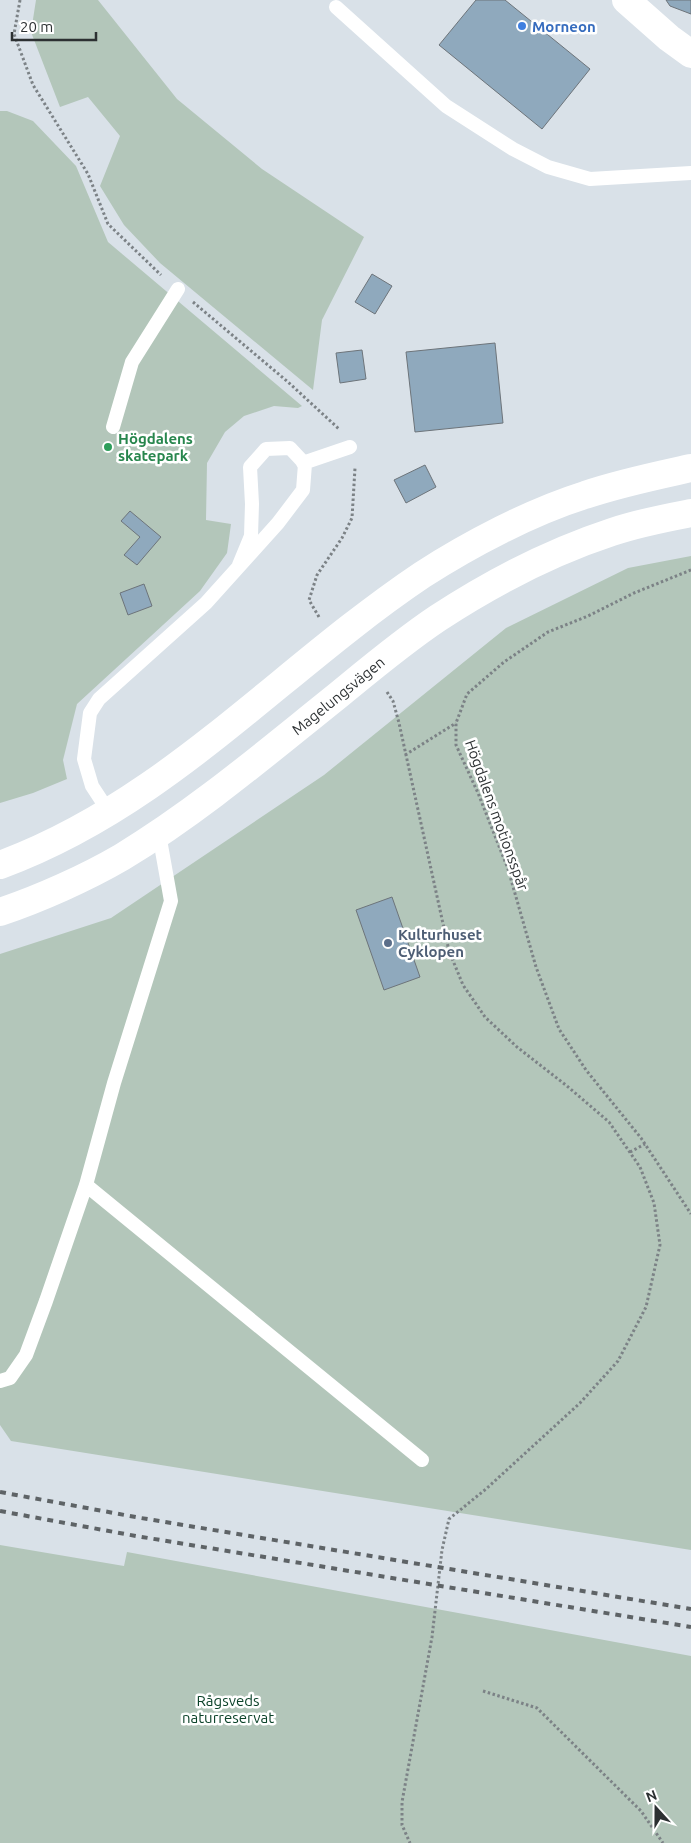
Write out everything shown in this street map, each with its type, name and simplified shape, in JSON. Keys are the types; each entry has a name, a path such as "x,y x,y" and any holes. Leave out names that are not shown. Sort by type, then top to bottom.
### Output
{"main road":[{"path":"626,0 669,38 691,54"},
{"path":"0,864 51,843 109,812 182,763 338,639 423,575 468,548 535,514 584,495 621,484 691,468"},
{"name":"Magelungsvägen","path":"0,912 84,876 159,834 242,773 410,638 439,618 524,568 568,548 614,531 691,513"}],"lane":[{"path":"336,7 446,106 513,149 548,168 590,180 691,172"},
{"path":"113,428 132,362 178,290"},
{"path":"303,463 350,447"},
{"path":"109,812 92,786 84,759 90,713 99,699 206,603 278,523 303,490 305,464 290,448 266,449 250,467 252,504 250,536 239,565"},
{"path":"0,1381 10,1378 26,1355 86,1185 114,1083 171,901 159,834"},
{"path":"86,1185 422,1460"}],"path":[{"path":"20,0 14,34 33,85 88,174 108,224 178,290 288,382 348,438 356,473 352,518 342,538 317,574 309,600 321,620 338,639"},
{"name":"Högdalens motionsspår","path":"691,570 634,593 588,616 548,632 504,662 467,694 456,723 456,744 508,869 536,967 559,1029 586,1070 645,1144 691,1214"},
{"path":"366,673 379,681 393,701 449,951 463,985 485,1017 517,1047 568,1086 609,1122 640,1167 654,1203 660,1246 646,1307 618,1361 580,1403 486,1490 449,1519 442,1550 430,1646 402,1802 402,1825 410,1843"},
{"path":"405,755 456,723"},
{"path":"630,1152 645,1144"},
{"path":"483,1691 537,1708 641,1811 663,1843"}],"green space":[{"path":"36,0 98,0 177,99 262,169 364,237 322,320 313,390 160,263 124,225 100,186 120,136 88,97 60,107 31,32"},
{"name":"Högdalens skatepark","path":"0,111 7,111 33,121 76,166 108,242 302,406 298,408 274,406 244,416 225,432 207,463 206,520 231,524 227,553 200,591 77,704 63,760 67,779 33,793 0,803"},
{"path":"691,556 691,1550 11,1441 0,1425 0,954 111,918 324,775 506,628 628,568"},
{"name":"Rågsveds naturreservat","path":"0,1545 124,1566 127,1552 691,1656 691,1843 0,1843"}],"building":[{"path":"476,0 505,0 590,69 542,129 439,45"},
{"path":"666,0 691,0 691,14 670,6"},
{"path":"372,274 392,286 375,314 355,302"},
{"path":"495,343 503,423 415,432 406,352"},
{"path":"362,350 366,379 340,383 336,353"},
{"path":"425,465 436,487 406,503 394,480"},
{"path":"130,511 161,537 137,565 124,555 140,537 121,521"},
{"path":"144,584 152,606 128,615 120,593"},
{"name":"Kulturhuset Cyklopen","path":"392,897 420,977 384,990 356,910"}],"railway":[{"path":"0,1492 141,1518 691,1609"},
{"path":"0,1511 136,1536 691,1627"}],"place":[{"name":"Morneon","path":"522,26"},
{"name":"Högdalens skatepark","path":"108,447"},
{"name":"Kulturhuset Cyklopen","path":"388,943"}]}
